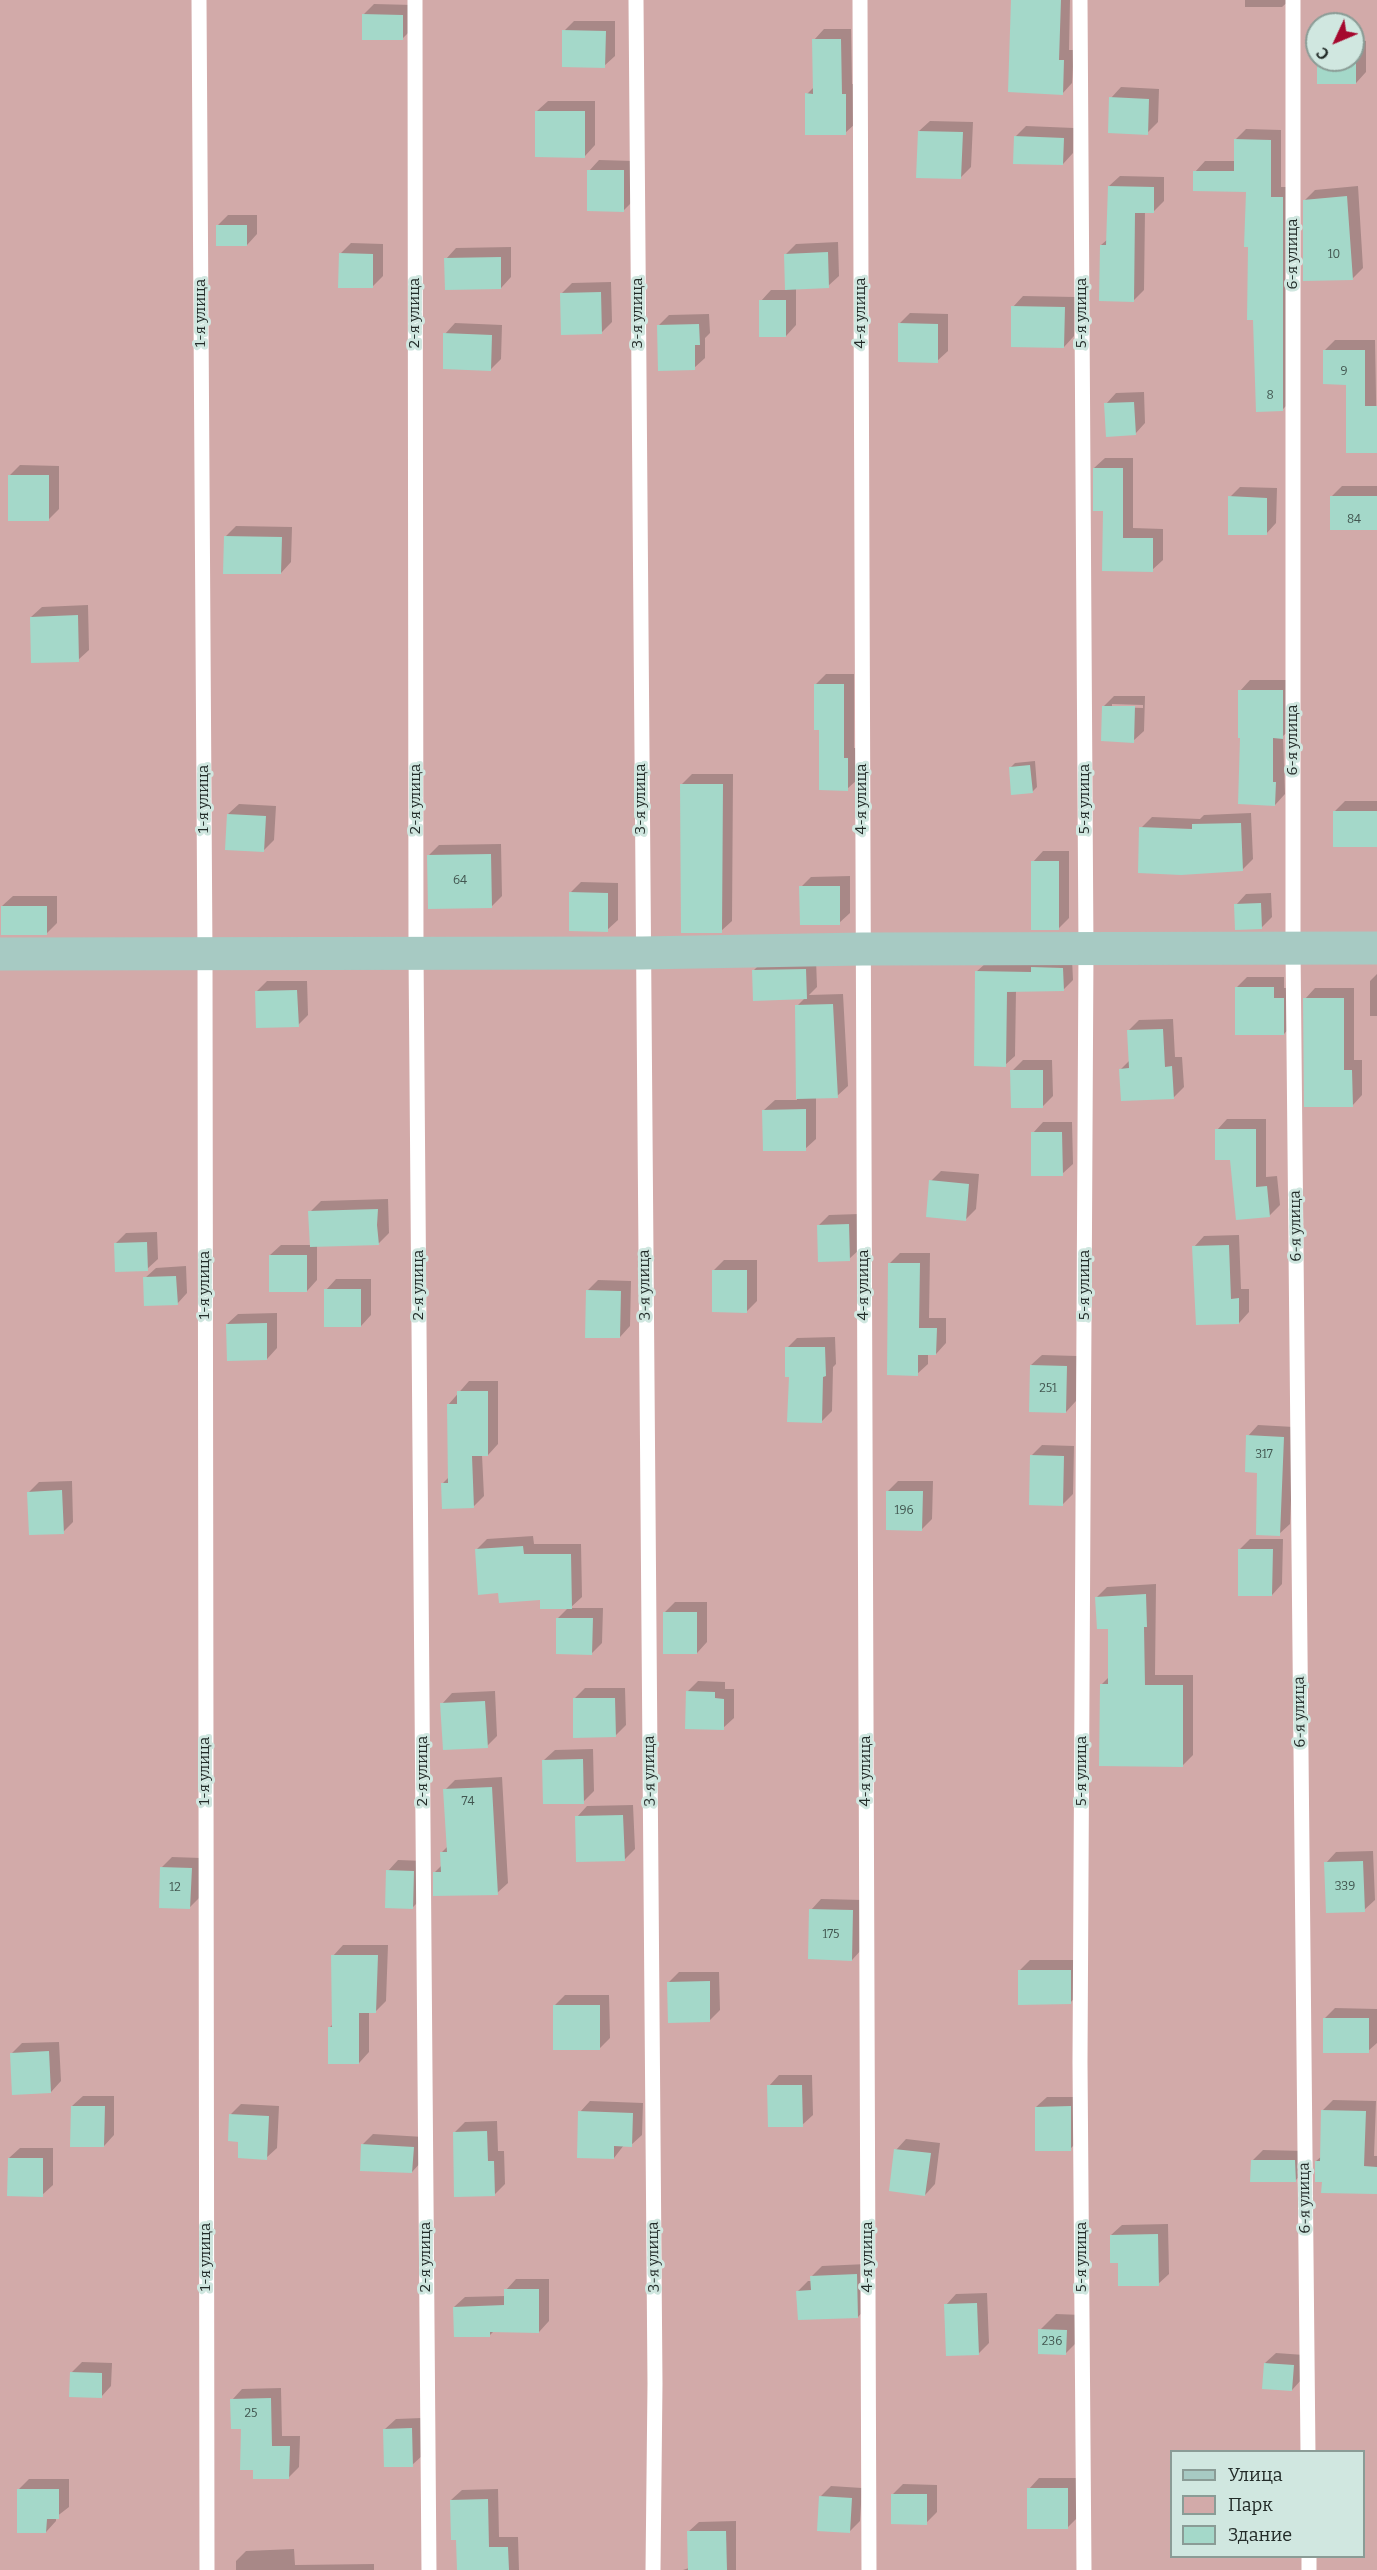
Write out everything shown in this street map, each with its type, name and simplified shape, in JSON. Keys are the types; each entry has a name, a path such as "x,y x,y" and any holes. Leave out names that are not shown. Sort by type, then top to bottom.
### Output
{"street":[{"path":"0,954 205,955 642,953 862,949 1377,948"}],"lane":[{"name":"1-я улица","path":"199,0 205,955 207,2570"},
{"name":"2-я улица","path":"415,0 416,953 429,2570"},
{"name":"3-я улица","path":"636,0 655,2359 653,2570"},
{"name":"4-я улица","path":"860,0 869,2570"},
{"name":"5-я улица","path":"1080,0 1086,949 1080,2050 1084,2570"},
{"name":"6-я улица","path":"1293,0 1293,948 1308,2450"}],"green space":[{"path":"0,0 1377,0 1377,2570 0,2570"}],"building":[{"path":"1011,0 1061,0 1059,60 1064,60 1063,95 1008,92"},
{"path":"362,14 403,15 403,40 362,40"},
{"path":"562,30 606,31 605,68 562,67"},
{"path":"812,39 841,39 842,94 846,94 846,135 805,135 805,93 813,94"},
{"path":"1317,72 1356,72 1356,84 1317,84"},
{"path":"1109,97 1149,99 1148,135 1108,133"},
{"path":"535,111 585,111 585,158 535,157"},
{"path":"918,131 963,132 961,179 916,178"},
{"path":"1014,136 1064,138 1063,165 1013,164"},
{"path":"1234,139 1271,140 1271,197 1283,197 1283,411 1256,412 1253,320 1247,320 1248,247 1244,247 1246,192 1193,191 1193,171 1234,171"},
{"path":"587,170 624,170 624,212 587,211"},
{"path":"1108,186 1154,187 1154,213 1135,213 1134,302 1099,301 1100,245 1106,245"},
{"path":"1347,196 1353,280 1303,281 1303,200"},
{"path":"216,225 247,225 247,246 216,246"},
{"path":"828,252 829,288 785,290 784,254"},
{"path":"339,253 373,254 373,288 338,288"},
{"path":"501,257 501,289 445,290 444,258"},
{"path":"601,292 602,334 561,335 560,293"},
{"path":"759,300 786,300 786,337 759,337"},
{"path":"1011,306 1065,307 1064,348 1011,347"},
{"path":"898,323 938,324 938,363 898,362"},
{"path":"699,324 700,345 695,345 695,370 658,371 657,325"},
{"path":"443,333 492,335 491,371 443,369"},
{"path":"1323,350 1365,350 1365,406 1377,406 1377,453 1346,453 1346,385 1323,384"},
{"path":"1134,402 1136,435 1106,437 1104,403"},
{"path":"1093,468 1123,468 1123,538 1153,538 1153,572 1102,571 1103,511 1093,511"},
{"path":"8,475 49,475 49,521 8,521"},
{"path":"1228,496 1267,498 1267,535 1228,535"},
{"path":"1330,496 1377,496 1377,530 1330,530"},
{"path":"224,536 282,537 281,574 223,574"},
{"path":"78,615 79,662 31,663 30,617"},
{"path":"814,684 844,684 844,758 848,758 848,791 819,790 819,730 814,730"},
{"path":"1238,690 1283,690 1283,739 1273,738 1275,806 1238,804 1240,738 1238,738"},
{"path":"1102,706 1135,706 1134,743 1101,741"},
{"path":"1030,765 1033,793 1011,795 1009,767"},
{"path":"680,784 723,784 722,933 681,933"},
{"path":"1333,811 1377,811 1377,847 1333,847"},
{"path":"227,814 266,816 264,852 225,850"},
{"path":"1241,823 1243,871 1181,875 1138,873 1139,827 1192,829 1192,824"},
{"path":"491,854 492,908 428,909 427,855"},
{"path":"1031,861 1059,861 1059,930 1031,930"},
{"path":"799,886 840,886 840,925 800,925"},
{"path":"569,892 608,893 608,932 569,931"},
{"path":"1261,903 1262,929 1235,930 1234,904"},
{"path":"1,906 47,906 47,935 1,935"},
{"path":"1031,967 1063,968 1064,991 1007,992 1006,1067 974,1066 975,971 1031,972"},
{"path":"806,969 807,999 753,1001 752,970"},
{"path":"1235,987 1274,987 1274,998 1284,998 1284,1035 1235,1035"},
{"path":"297,990 299,1027 256,1028 255,991"},
{"path":"1303,998 1344,998 1344,1070 1352,1070 1353,1107 1304,1107"},
{"path":"833,1004 838,1098 796,1099 795,1005"},
{"path":"1163,1029 1165,1067 1172,1066 1174,1099 1121,1101 1119,1069 1129,1068 1127,1030"},
{"path":"1010,1070 1043,1070 1043,1108 1011,1108"},
{"path":"806,1109 806,1151 763,1151 762,1110"},
{"path":"1215,1129 1256,1129 1256,1187 1267,1186 1270,1217 1236,1220 1230,1160 1215,1160"},
{"path":"1031,1132 1062,1132 1063,1176 1031,1176"},
{"path":"929,1180 969,1184 966,1221 926,1217"},
{"path":"378,1209 379,1245 310,1247 308,1211"},
{"path":"849,1224 850,1261 818,1262 817,1225"},
{"path":"147,1242 148,1271 115,1272 114,1243"},
{"path":"1229,1245 1231,1299 1239,1298 1239,1324 1196,1325 1192,1246"},
{"path":"269,1255 307,1255 307,1292 269,1292"},
{"path":"888,1263 920,1263 919,1328 937,1328 936,1355 918,1355 918,1376 887,1375"},
{"path":"712,1270 747,1270 747,1313 712,1312"},
{"path":"176,1276 178,1305 144,1306 143,1277"},
{"path":"324,1289 361,1289 361,1327 324,1327"},
{"path":"586,1290 621,1291 620,1338 585,1338"},
{"path":"267,1323 267,1360 227,1361 226,1324"},
{"path":"785,1347 825,1347 826,1376 823,1377 822,1423 787,1422 789,1377 785,1377"},
{"path":"1030,1365 1067,1366 1066,1413 1029,1412"},
{"path":"457,1391 488,1391 488,1456 472,1456 474,1508 442,1509 441,1483 448,1483 447,1404 457,1404"},
{"path":"1246,1435 1284,1437 1280,1536 1256,1535 1257,1473 1245,1472"},
{"path":"1030,1455 1064,1456 1063,1506 1029,1505"},
{"path":"62,1490 64,1534 29,1535 27,1492"},
{"path":"886,1491 923,1491 922,1531 886,1530"},
{"path":"523,1546 524,1554 571,1554 572,1609 540,1609 540,1600 499,1603 498,1593 478,1595 475,1549"},
{"path":"1238,1549 1273,1549 1272,1596 1238,1596"},
{"path":"1146,1594 1145,1685 1183,1685 1183,1767 1099,1766 1100,1684 1108,1684 1108,1629 1097,1629 1095,1597"},
{"path":"663,1612 697,1612 697,1654 663,1654"},
{"path":"556,1618 593,1618 592,1655 556,1654"},
{"path":"686,1691 715,1692 715,1698 724,1699 724,1730 685,1729"},
{"path":"573,1698 615,1698 616,1737 573,1738"},
{"path":"485,1701 488,1748 443,1750 440,1703"},
{"path":"583,1759 584,1804 543,1804 542,1760"},
{"path":"492,1787 498,1895 433,1896 433,1872 441,1872 440,1852 447,1852 443,1789"},
{"path":"623,1815 625,1861 576,1862 575,1816"},
{"path":"1363,1861 1365,1912 1326,1913 1324,1862"},
{"path":"160,1867 192,1868 190,1909 159,1908"},
{"path":"386,1870 414,1871 413,1909 385,1908"},
{"path":"809,1909 853,1910 852,1961 808,1959"},
{"path":"331,1955 378,1955 376,2013 359,2013 359,2064 328,2064 328,2027 332,2027"},
{"path":"1018,1970 1071,1970 1071,2004 1018,2005"},
{"path":"710,1981 710,2022 668,2023 667,1982"},
{"path":"553,2005 600,2005 600,2050 553,2050"},
{"path":"1323,2018 1369,2018 1369,2053 1323,2053"},
{"path":"49,2051 51,2093 12,2095 10,2053"},
{"path":"767,2085 802,2085 803,2127 768,2127"},
{"path":"71,2106 105,2106 104,2147 70,2147"},
{"path":"1071,2106 1071,2151 1035,2151 1035,2107"},
{"path":"1321,2110 1366,2111 1364,2166 1377,2167 1377,2194 1321,2193 1322,2182 1315,2182 1315,2161 1320,2161"},
{"path":"578,2111 633,2113 632,2147 614,2146 614,2159 577,2158"},
{"path":"229,2114 269,2116 267,2160 238,2158 238,2142 228,2141"},
{"path":"487,2131 488,2161 494,2161 495,2196 454,2197 453,2132"},
{"path":"361,2144 414,2147 412,2173 360,2171"},
{"path":"894,2149 931,2153 925,2196 889,2191"},
{"path":"8,2158 43,2158 43,2197 7,2196"},
{"path":"1251,2160 1295,2160 1296,2182 1250,2182"},
{"path":"1158,2234 1159,2286 1118,2286 1118,2263 1110,2263 1110,2235"},
{"path":"857,2274 858,2318 798,2320 796,2291 811,2290 810,2276"},
{"path":"504,2289 539,2289 539,2333 490,2332 490,2337 454,2337 453,2307 504,2305"},
{"path":"977,2303 979,2355 946,2356 944,2304"},
{"path":"1038,2329 1067,2330 1066,2355 1038,2354"},
{"path":"1264,2363 1294,2365 1292,2391 1262,2389"},
{"path":"70,2372 102,2373 102,2398 69,2397"},
{"path":"271,2398 272,2446 290,2446 289,2479 253,2479 253,2470 240,2470 241,2429 231,2429 230,2399"},
{"path":"412,2428 413,2467 384,2467 383,2429"},
{"path":"1027,2488 1068,2488 1068,2529 1027,2529"},
{"path":"17,2489 59,2489 59,2519 47,2519 46,2533 17,2533"},
{"path":"891,2494 927,2494 927,2525 891,2524"},
{"path":"819,2496 852,2498 850,2533 817,2531"},
{"path":"488,2499 489,2547 508,2547 509,2570 457,2570 456,2540 451,2540 450,2500"},
{"path":"687,2531 726,2531 727,2570 688,2570"}]}
